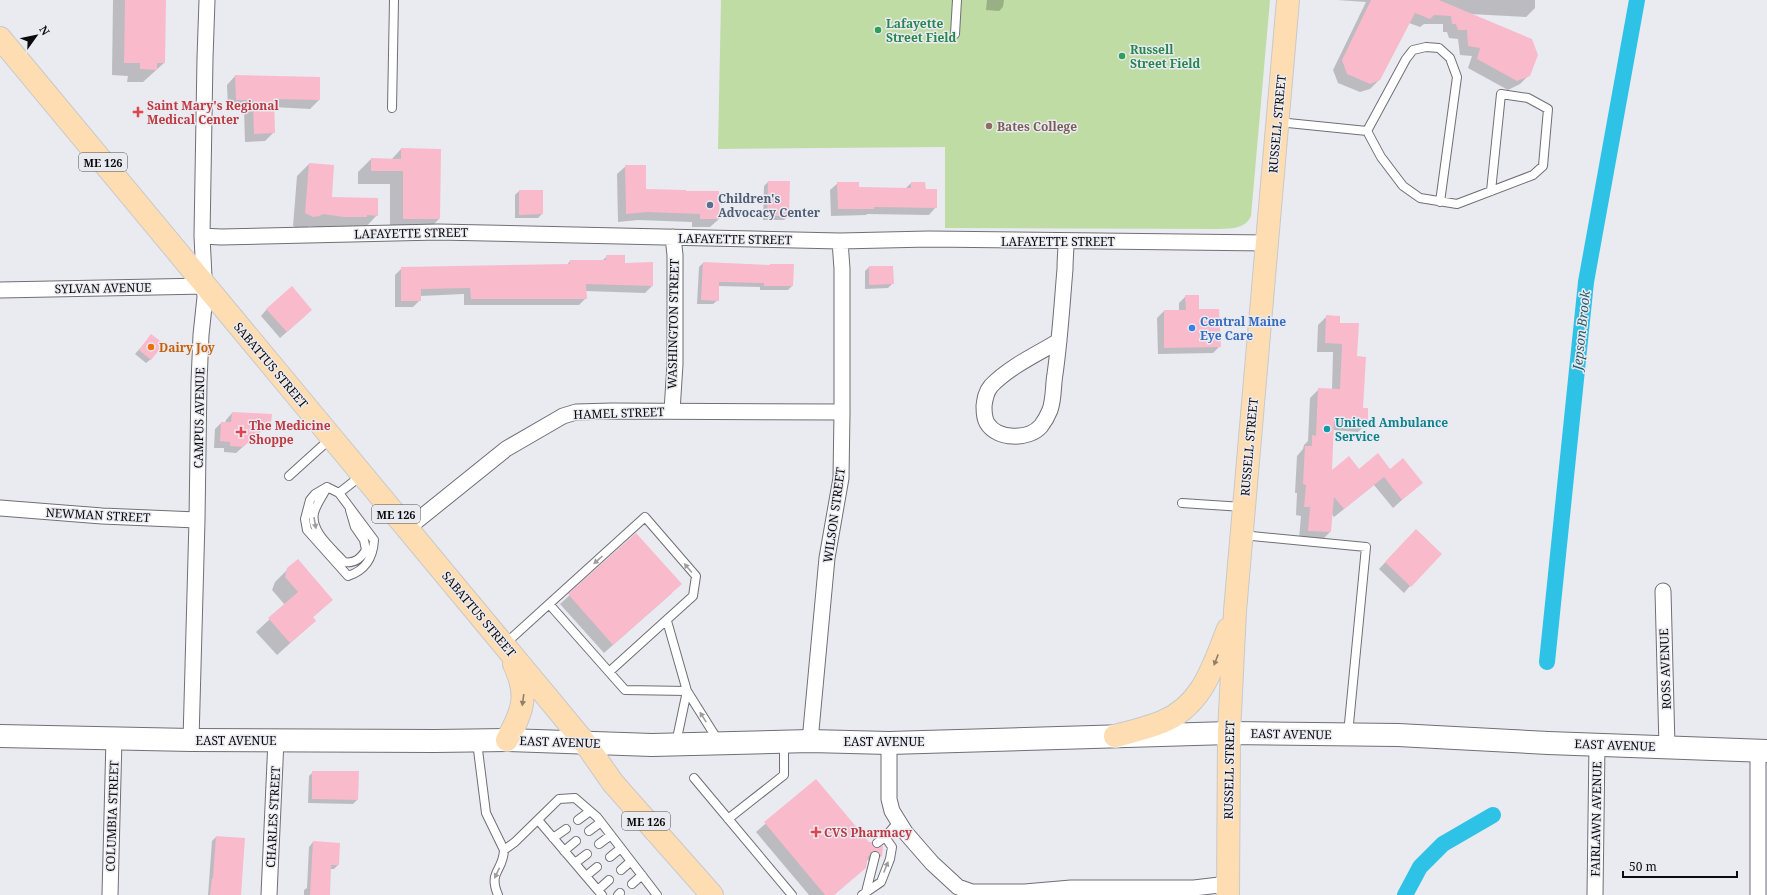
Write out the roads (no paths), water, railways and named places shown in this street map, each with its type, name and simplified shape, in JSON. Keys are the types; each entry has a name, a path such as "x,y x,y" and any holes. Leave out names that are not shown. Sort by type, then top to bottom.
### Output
{"main road":[{"name":"RUSSELL STREET","path":"1228,890 1229,733 1235,611 1288,0"},
{"name":"SABATTUS STREET","path":"0,38 585,743 613,783 712,895"},
{"path":"1115,736 1163,722 1186,708 1204,688 1235,611"},
{"path":"506,647 520,676 524,692 521,709 507,740"},
{"name":"EAST AVENUE","path":"0,736 191,740 507,740 676,744 784,741 888,743 1229,733 1398,735 1548,743 1763,751"}],"street":[{"name":"CAMPUS AVENUE","path":"191,740 199,382 206,286 202,236 207,0"},
{"name":"LAFAYETTE STREET","path":"202,236 222,237 438,232 840,241 929,240 1267,243"},
{"name":"WASHINGTON STREET","path":"672,411 675,364 675,255 673,237"},
{"name":"WILSON STREET","path":"810,741 827,558 841,478 842,269 840,241"},
{"path":"1059,341 1008,372 991,386 986,393 984,412 986,422 991,428 1006,435 1023,436 1036,430 1041,425 1050,410 1059,341 1067,257 1066,242"},
{"name":"SYLVAN AVENUE","path":"0,290 206,286"},
{"name":"HAMEL STREET","path":"408,528 506,449 563,416 576,412 842,412"},
{"name":"NEWMAN STREET","path":"0,508 102,516 197,520"},
{"name":"ROSS AVENUE","path":"1663,590 1667,747"},
{"name":"COLUMBIA STREET","path":"110,895 114,738"},
{"name":"CHARLES STREET","path":"269,895 276,740"},
{"path":"888,743 889,799 892,811 898,822 945,876 958,887 972,892 1025,892 1071,888 1194,888 1228,890"},
{"name":"FAIRLAWN AVENUE","path":"1595,895 1597,744"},
{"path":"1758,895 1763,751"}],"lane":[{"path":"392,108 394,0"},
{"path":"955,34 957,0"},
{"path":"1367,132 1406,59 1413,50 1426,47 1439,48 1450,58 1457,77 1440,202"},
{"path":"1367,132 1382,157 1403,186 1420,198 1457,204 1533,175 1543,166 1548,109 1528,98 1501,94 1491,191"},
{"path":"1277,122 1367,132"},
{"path":"289,476 332,438"},
{"path":"339,493 363,474"},
{"path":"327,487 339,493 374,540 374,552 370,561 358,573 348,576 308,530 305,519 310,500 315,494 327,487"},
{"path":"327,487 323,498 316,508 314,523 317,530 344,562 350,563 356,561 366,550 364,540 354,527 350,507"},
{"path":"1182,503 1244,507"},
{"path":"506,647 549,604 645,517 696,576 693,596 609,672"},
{"path":"1241,535 1366,547 1348,735"},
{"path":"549,604 625,690 687,691"},
{"path":"667,620 687,691 719,743"},
{"path":"676,744 687,691"},
{"path":"477,741 486,813 504,850 503,860 494,874 494,884 498,895"},
{"path":"728,819 784,775 784,741"},
{"path":"694,778 792,895"},
{"path":"504,850 559,799 575,798 590,811 622,848 653,893"},
{"path":"578,820 590,811"},
{"path":"538,820 600,892 609,880"},
{"path":"588,831 600,822"},
{"path":"877,843 886,837 898,822"},
{"path":"553,838 566,829"},
{"path":"599,844 611,835"},
{"path":"864,894 881,882 890,859 892,847 886,837"},
{"path":"564,851 576,841"},
{"path":"610,857 622,848"},
{"path":"575,864 587,854"},
{"path":"864,894 875,856"},
{"path":"621,870 631,861"},
{"path":"586,876 598,867"},
{"path":"632,884 642,875"}],"waterway":[{"name":"Jepson Brook","path":"1547,662 1586,282 1637,0"},
{"name":"Jepson Brook","path":"1405,895 1420,867 1443,844 1493,815"}],"place":[{"name":"Lafayette Street Field","path":"878,30"},
{"name":"Russell Street Field","path":"1122,56"},
{"name":"Saint Mary's Regional Medical Center","path":"138,112"},
{"name":"Bates College","path":"989,126"},
{"name":"Children's Advocacy Center","path":"710,205"},
{"name":"Central Maine Eye Care","path":"1192,328"},
{"name":"Dairy Joy","path":"151,347"},
{"name":"United Ambulance Service","path":"1327,429"},
{"name":"The Medicine Shoppe","path":"241,432"},
{"name":"CVS Pharmacy","path":"816,832"}]}
